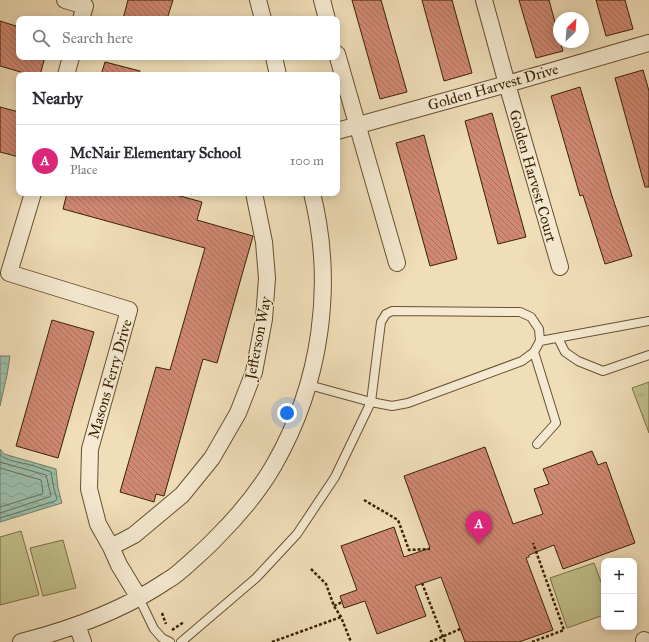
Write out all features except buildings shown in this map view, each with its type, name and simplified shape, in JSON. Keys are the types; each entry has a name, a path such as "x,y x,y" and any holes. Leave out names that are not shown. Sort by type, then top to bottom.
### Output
{"street":[{"path":"65,0 85,6 82,16"},
{"path":"258,0 262,16"},
{"path":"322,0 326,16"},
{"name":"Golden Harvest Court","path":"484,0 560,267"},
{"name":"Golden Harvest Drive","path":"340,130 649,43"},
{"path":"67,72 70,60"},
{"path":"275,60 277,72"},
{"path":"339,60 397,263"},
{"name":"Masons Ferry Drive","path":"32,196 9,273 129,310 90,449 89,489 98,524 119,565 139,598"},
{"name":"Jefferson Way","path":"111,547 134,535 182,495 212,458 238,413 254,372 264,319 268,278 264,242 255,196"},
{"path":"21,642 46,636 112,611 139,598 170,579 196,558 233,521 264,480 297,418 309,385 320,333 323,298 323,262 316,208 313,196"},
{"path":"77,625 83,642"}],"lane":[{"path":"181,642 256,578 297,534 335,477 371,402 381,322 386,314 392,311 520,312 531,318 539,329 540,341 534,352 522,361 408,403 392,406 371,402 309,385"},
{"path":"540,341 649,321"},
{"path":"558,338 565,352 578,361 603,371 649,355"},
{"path":"534,352 556,423 537,444"},
{"path":"139,598 154,629 162,638 170,642"}],"path":[{"path":"364,500 398,520 409,550 430,549"},
{"path":"532,642 564,630 533,543"},
{"path":"311,569 326,584 334,606 341,617 351,642"},
{"path":"422,583 444,642"},
{"path":"334,606 342,602"},
{"path":"162,614 170,630 184,622"},
{"path":"272,642 341,617"},
{"path":"430,642 460,629"}],"green space":[{"path":"649,382 649,433 632,388"},
{"path":"21,531 39,595 0,605 0,537"},
{"path":"63,540 76,588 43,596 30,548"},
{"path":"594,563 601,582 601,616 567,628 550,578"}],"water":[{"path":"0,356 10,356 0,406"},
{"path":"0,449 4,454 56,469 58,488 62,503 0,522"}],"place":[{"name":"McNair Elementary School","path":"479,544"}]}
